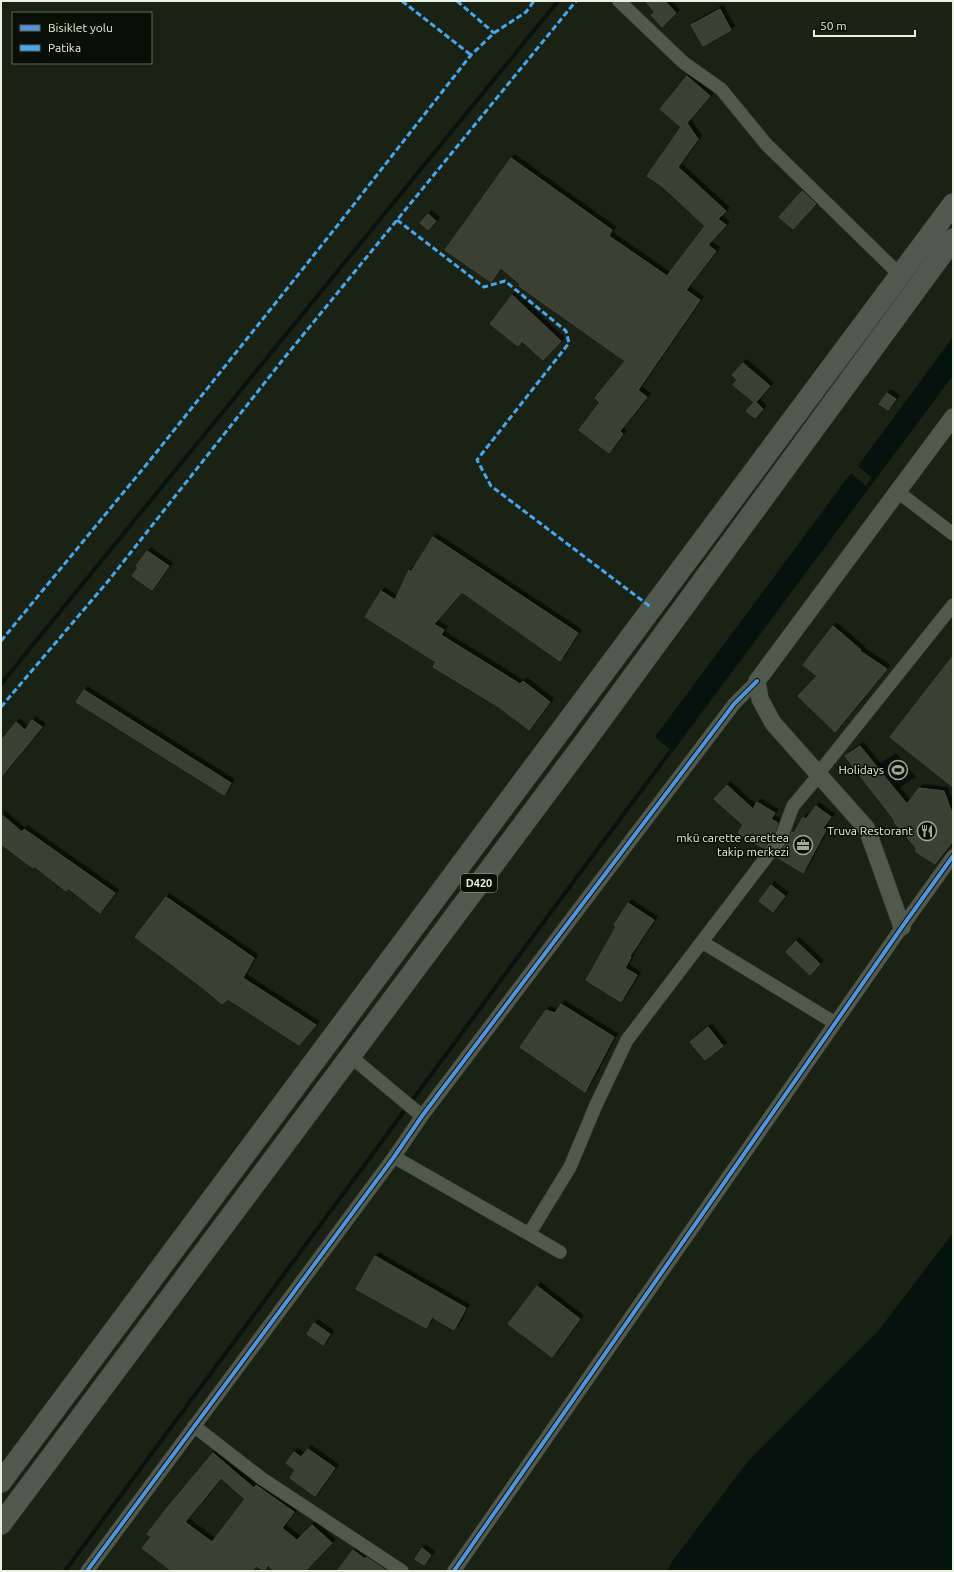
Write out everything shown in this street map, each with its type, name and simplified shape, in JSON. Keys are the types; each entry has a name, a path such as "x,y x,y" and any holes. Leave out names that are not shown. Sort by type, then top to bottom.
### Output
{"main road":[{"name":"D420","path":"1,1482 953,204"},
{"name":"D420","path":"1,1524 596,727 953,239"}],"street":[{"path":"619,1 684,63 721,90 766,144 900,275"},
{"path":"87,1571 394,1157 422,1116 734,704 757,681 953,417"},
{"path":"898,492 953,534"},
{"path":"529,1234 570,1167 596,1105 627,1040 781,838 792,806 819,775 953,605"},
{"path":"757,681 760,699 773,723 866,828 902,927"},
{"path":"454,1571 953,856"},
{"path":"702,942 835,1023"},
{"path":"350,1056 422,1116"},
{"path":"394,1157 560,1252"},
{"path":"194,1426 261,1478 402,1571"}],"shaded area":[{"path":"953,337 953,371 873,479 858,466"},
{"path":"851,473 867,487 671,750 655,737"},
{"name":"Holidays","path":"896,753 916,777 899,788 879,764"},
{"path":"953,1233 953,1571 668,1571 671,1563 749,1460 878,1331"}],"building":[{"path":"645,1 665,1 676,13 662,27 651,15 655,12"},
{"path":"720,9 731,30 703,46 691,25"},
{"path":"687,76 710,96 687,123 698,139 678,167 726,211 718,219 726,225 708,245 716,251 686,290 700,300 638,390 647,397 620,431 623,434 609,453 579,430 600,402 595,398 625,361 519,286 520,284 501,268 491,282 445,250 511,158 612,230 609,236 667,276 705,226 662,186 647,176 681,127 660,109"},
{"path":"802,191 816,204 793,229 779,217"},
{"path":"428,214 436,221 428,230 420,223"},
{"path":"512,295 561,341 543,360 522,341 518,346 490,324"},
{"path":"743,363 770,386 756,402 763,409 755,418 746,411 754,402 733,385 737,380 732,375"},
{"path":"887,393 896,399 888,410 879,404"},
{"path":"433,537 578,633 560,661 462,592 434,624 444,630 441,635 520,684 523,681 550,702 529,730 499,707 433,667 436,662 365,617 381,591 395,600 409,570 411,572"},
{"path":"147,551 169,566 152,590 132,576 138,568 136,566"},
{"path":"833,626 861,650 860,651 887,669 835,732 798,696 817,676 803,665"},
{"path":"953,656 953,787 890,737"},
{"path":"84,690 231,783 224,795 76,702"},
{"path":"32,720 42,727 1,777 1,741 16,722 25,730"},
{"name":"Truva Restorant","path":"860,746 907,804 919,788 944,791 953,816 953,841 935,864 915,851 917,849 894,822 895,821 845,756"},
{"path":"727,785 753,809 757,802 775,813 771,819 778,823 774,834 763,848 738,833 743,825 714,799"},
{"name":"mkü carette carettea takip merkezi","path":"816,806 831,817 823,828 826,830 803,873 777,857 803,817 806,819"},
{"path":"1,814 22,832 24,829 115,893 100,913 68,888 66,891 34,866 33,868 1,844"},
{"path":"771,885 785,896 773,912 759,901"},
{"path":"166,897 254,958 243,978 316,1025 299,1045 228,999 222,1004 198,984 135,937"},
{"path":"628,903 654,920 630,956 631,957 625,968 637,975 621,1002 586,980 616,927 614,925"},
{"path":"796,941 820,964 810,975 786,952"},
{"path":"561,1004 614,1037 585,1092 520,1047 546,1010 555,1013"},
{"path":"708,1027 723,1046 705,1060 690,1042"},
{"path":"375,1256 466,1308 454,1330 432,1317 426,1328 356,1289"},
{"path":"537,1286 580,1319 552,1357 508,1324"},
{"path":"314,1323 330,1334 323,1345 307,1334"},
{"path":"308,1449 335,1468 315,1496 290,1478 295,1470 286,1463 294,1452 301,1457"},
{"path":"213,1453 254,1488 256,1485 294,1512 282,1528 297,1540 312,1525 332,1543 305,1571 274,1571 268,1565 264,1571 256,1566 252,1571 172,1571 142,1548 151,1537 147,1534","holes":["221,1478 245,1499 212,1542 185,1522"]},
{"path":"422,1548 431,1555 424,1565 415,1559"},
{"path":"353,1550 365,1559 366,1557 387,1571 337,1571"}],"waterway":[{"path":"1,684 558,1"},
{"path":"65,1571 588,862 953,372"}],"marked path":[{"path":"402,1 471,55"},
{"path":"457,1 494,33"},
{"path":"1,641 151,459 471,55 494,33 526,12 534,1"},
{"path":"1,707 109,580 285,357 576,1"},
{"path":"397,220 484,287 505,281 566,331 569,343 477,460 491,486 652,608"}],"cycle path":[{"path":"87,1571 394,1157 422,1116 734,704 757,681"},
{"path":"454,1571 953,856"}],"place":[{"name":"Holidays","path":"898,770"},
{"name":"Truva Restorant","path":"927,831"},
{"name":"mkü carette carettea takip merkezi","path":"803,845"}]}
